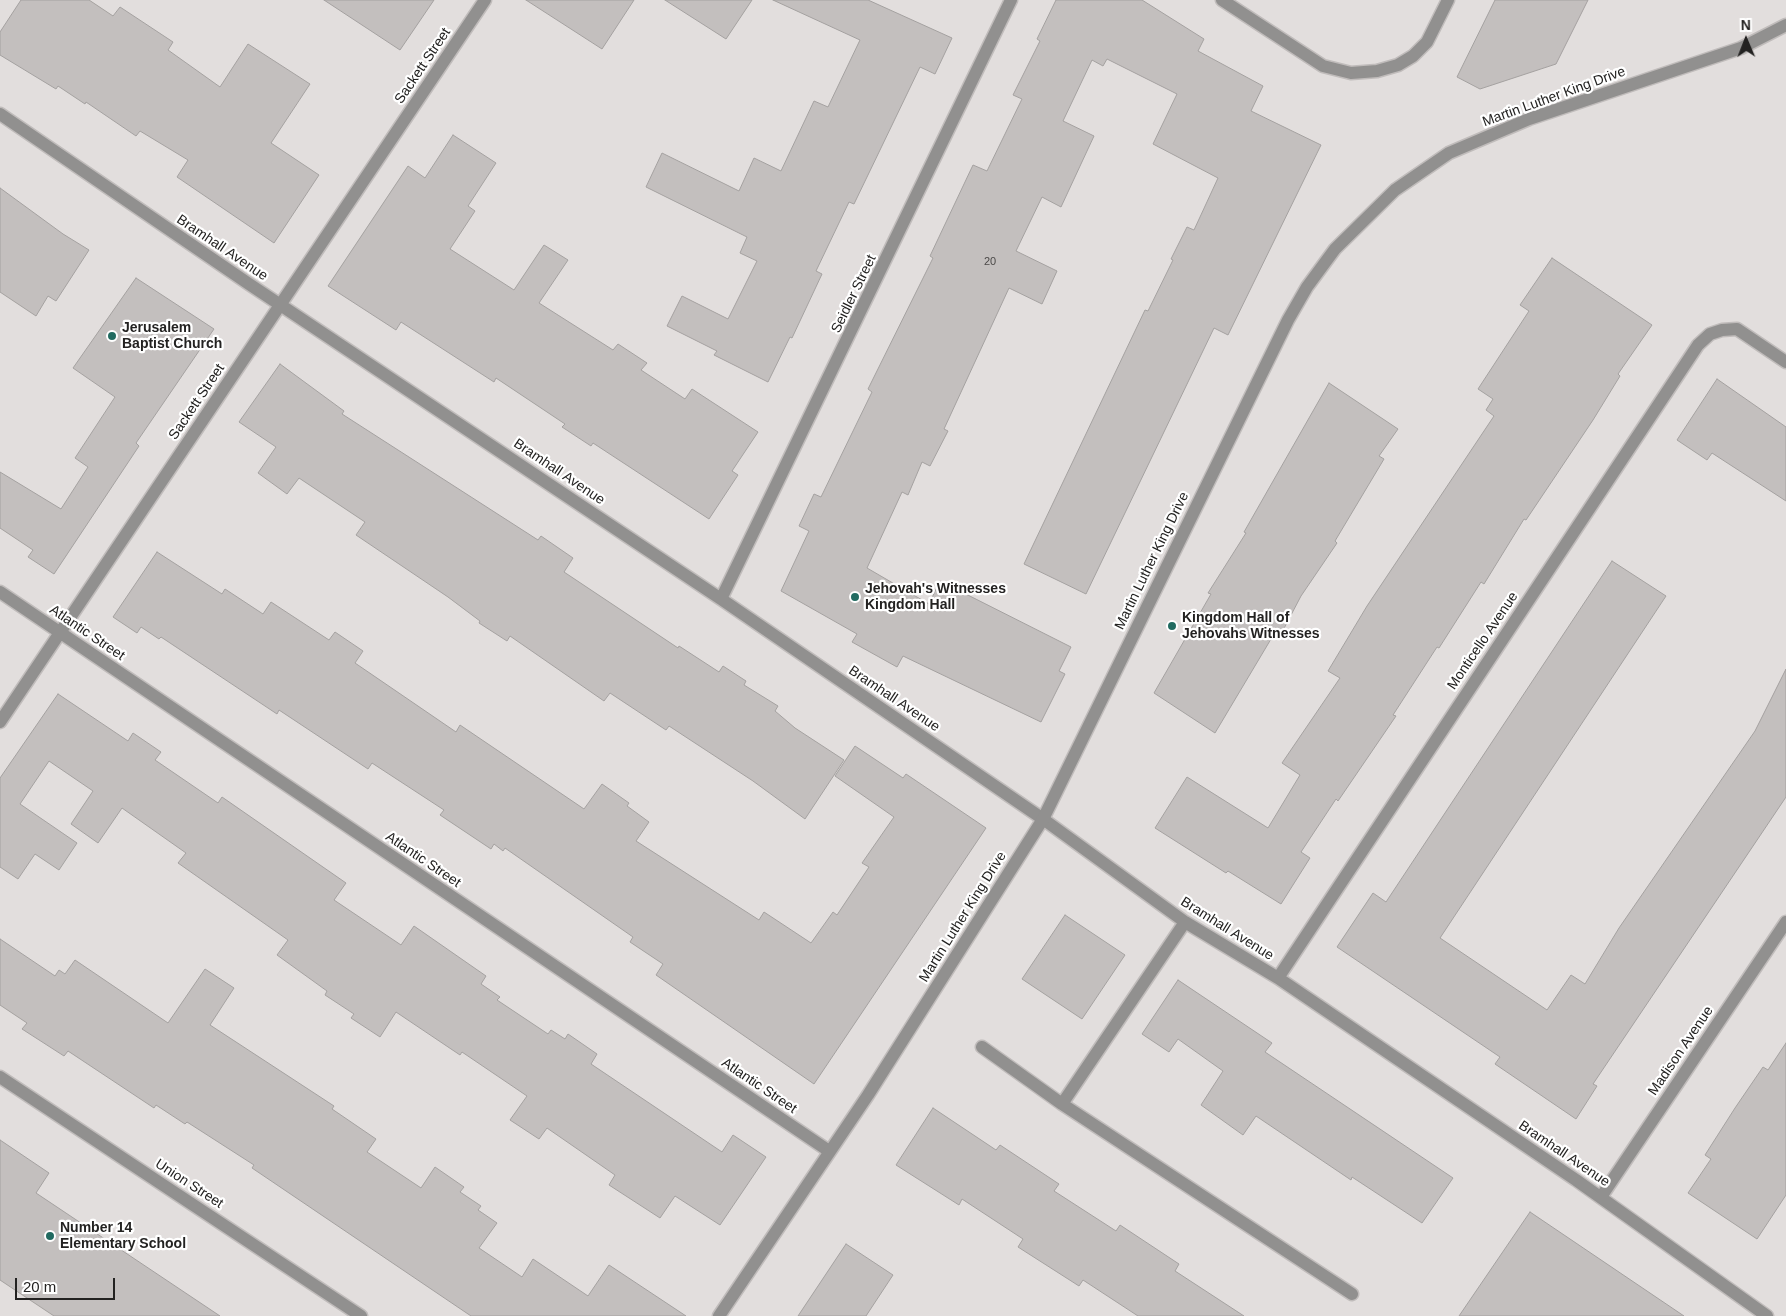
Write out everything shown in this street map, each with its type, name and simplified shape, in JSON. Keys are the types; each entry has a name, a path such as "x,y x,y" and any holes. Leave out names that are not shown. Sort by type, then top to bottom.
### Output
{"street":[{"name":"Sackett Street","path":"0,722 485,0"},
{"name":"Seidler Street","path":"721,599 1011,0"},
{"path":"1222,0 1323,66 1351,73 1377,71 1398,65 1413,56 1437,23 1448,0"},
{"name":"Martin Luther King Drive","path":"719,1316 829,1151 1043,819 1139,620 1288,320 1307,287 1335,248 1395,190 1449,153 1529,119 1741,48 1786,25"},
{"name":"Bramhall Avenue","path":"0,114 280,305 721,599 1043,819 1185,922 1278,978 1601,1197 1767,1316"},
{"name":"Monticello Avenue","path":"1278,978 1698,345 1710,334 1722,330 1737,329 1786,362"},
{"name":"Atlantic Street","path":"0,592 829,1151"},
{"path":"1062,1104 1185,922"},
{"name":"Madison Avenue","path":"1601,1197 1786,922"},
{"path":"982,1046 1062,1104 1352,1294"},
{"name":"Union Street","path":"0,1077 361,1316"}],"building":[{"path":"21,0 89,0 113,16 120,7 173,42 168,50 220,87 248,44 310,84 271,143 319,175 274,243 177,177 188,160 140,131 136,136 86,102 85,104 58,86 56,89 0,55 0,32"},
{"path":"324,0 434,0 400,50"},
{"path":"526,0 634,0 602,49"},
{"path":"665,0 752,0 726,39"},
{"path":"773,0 868,0 952,38 935,74 920,67 854,204 849,202 816,271 822,274 792,338 790,337 768,382 714,355 717,351 667,326 682,296 728,319 757,261 740,253 747,237 646,187 662,153 739,191 754,158 781,171 814,101 828,107 860,40"},
{"path":"1056,0 1142,0 1204,39 1198,51 1263,86 1251,111 1321,145 1228,335 1214,328 1086,594 1024,564 1145,310 1148,311 1187,227 1194,230 1218,178 1153,144 1177,94 1107,59 1103,66 1092,60 1063,121 1094,136 1061,207 1042,197 1016,251 1057,271 1042,304 1009,288 944,429 948,431 930,466 922,462 908,495 902,492 867,568 929,604 940,581 1071,647 1059,671 1065,674 1041,722 903,656 897,667 852,642 857,634 781,591 809,531 799,526 814,494 821,497 872,392 868,389 933,258 930,256 973,165 987,171 1022,99 1013,95 1040,41 1037,39"},
{"path":"1495,0 1588,0 1556,64 1480,89 1457,77"},
{"path":"453,135 496,163 468,206 475,211 450,249 514,290 544,245 568,260 539,303 613,350 618,344 647,363 641,370 685,399 692,389 758,432 732,471 738,475 709,519 593,443 591,446 562,427 565,424 496,378 494,382 401,322 396,330 328,286 408,166 425,178"},
{"path":"0,188 63,234 89,250 56,301 48,296 36,316 0,292"},
{"path":"1552,258 1652,325 1618,374 1620,376 1593,420 1526,520 1524,519 1484,584 1481,582 1393,715 1396,716 1338,801 1336,799 1301,852 1310,858 1281,904 1228,871 1226,873 1155,828 1187,777 1268,828 1300,775 1282,763 1340,678 1328,671 1367,606 1494,416 1486,410 1493,399 1478,389 1529,311 1520,305"},
{"path":"136,278 214,329 136,443 139,446 54,574 28,557 33,550 0,528 0,472 61,509 88,467 75,458 115,397 73,368"},
{"path":"280,364 344,411 342,414 538,540 541,536 573,558 564,572 678,648 679,646 719,672 723,666 746,681 744,685 778,706 775,711 795,728 844,760 805,819 753,781 669,726 666,730 610,693 604,701 510,636 507,641 479,623 480,621 448,597 356,535 365,522 299,478 287,494 258,473 276,447 239,422"},
{"path":"1717,379 1786,427 1786,501 1712,453 1707,460 1677,440"},
{"path":"1329,383 1398,429 1379,456 1384,459 1335,541 1337,543 1301,596 1279,638 1274,634 1215,733 1154,693 1211,594 1208,593 1246,533 1244,532"},
{"path":"157,552 222,594 225,589 263,614 271,602 329,640 335,632 363,651 355,663 456,732 460,725 584,809 602,784 629,803 627,806 649,822 636,841 759,920 764,912 811,943 833,912 837,915 869,867 862,863 894,817 835,776 855,746 903,778 906,774 986,828 814,1084 656,975 663,964 630,942 633,937 505,848 503,851 494,844 491,849 440,815 444,810 372,763 368,769 279,710 277,714 161,637 159,639 141,627 137,633 113,617"},
{"path":"1612,561 1666,596 1440,938 1547,1010 1571,975 1585,984 1619,928 1755,731 1786,669 1786,797 1593,1084 1597,1086 1576,1119 1495,1064 1500,1057 1337,947 1373,893 1386,902"},
{"path":"58,694 128,741 133,733 161,752 155,760 218,803 222,797 346,883 334,900 401,945 414,926 486,976 481,984 500,997 497,1000 548,1034 551,1030 565,1039 568,1034 597,1054 591,1064 722,1152 733,1135 766,1157 720,1225 675,1196 660,1218 609,1185 615,1175 547,1128 539,1139 510,1120 527,1096 462,1052 460,1055 396,1012 380,1037 351,1018 354,1014 325,995 327,991 277,955 288,940 178,863 186,853 122,808 98,843 71,824 93,791 49,761 20,804 77,843 59,870 35,854 18,879 0,867 0,778"},
{"path":"1065,915 1125,955 1082,1019 1022,979"},
{"path":"0,939 55,976 59,970 65,974 75,960 168,1023 205,969 234,988 210,1025 334,1106 332,1109 376,1139 367,1152 421,1188 435,1167 464,1187 460,1192 481,1206 478,1210 497,1223 479,1248 522,1277 533,1259 588,1296 609,1265 686,1316 471,1316 252,1168 254,1165 187,1122 185,1124 156,1105 154,1108 68,1051 64,1056 22,1029 27,1023 0,1005"},
{"path":"1178,980 1272,1043 1265,1052 1453,1178 1422,1223 1352,1177 1351,1180 1256,1116 1243,1135 1201,1105 1223,1071 1178,1039 1169,1052 1142,1034"},
{"path":"1786,1043 1786,1195 1757,1239 1688,1193 1711,1159 1705,1155 1735,1108 1763,1067 1768,1070"},
{"path":"933,1108 996,1150 1000,1145 1059,1184 1054,1191 1116,1231 1120,1225 1179,1264 1175,1271 1244,1316 1138,1316 1083,1280 1079,1286 1018,1247 1023,1239 962,1199 959,1205 896,1165"},
{"name":"Number 14 Elementary School","path":"0,1140 49,1173 36,1193 220,1316 54,1316 0,1280"},
{"path":"1530,1212 1684,1316 1459,1316"},
{"path":"846,1244 893,1275 866,1316 798,1316"}],"place":[{"name":"Jerusalem Baptist Church","path":"112,336"},
{"name":"Jehovah's Witnesses Kingdom Hall","path":"855,597"},
{"name":"Kingdom Hall of Jehovahs Witnesses","path":"1172,626"},
{"name":"Number 14 Elementary School","path":"50,1236"}]}
